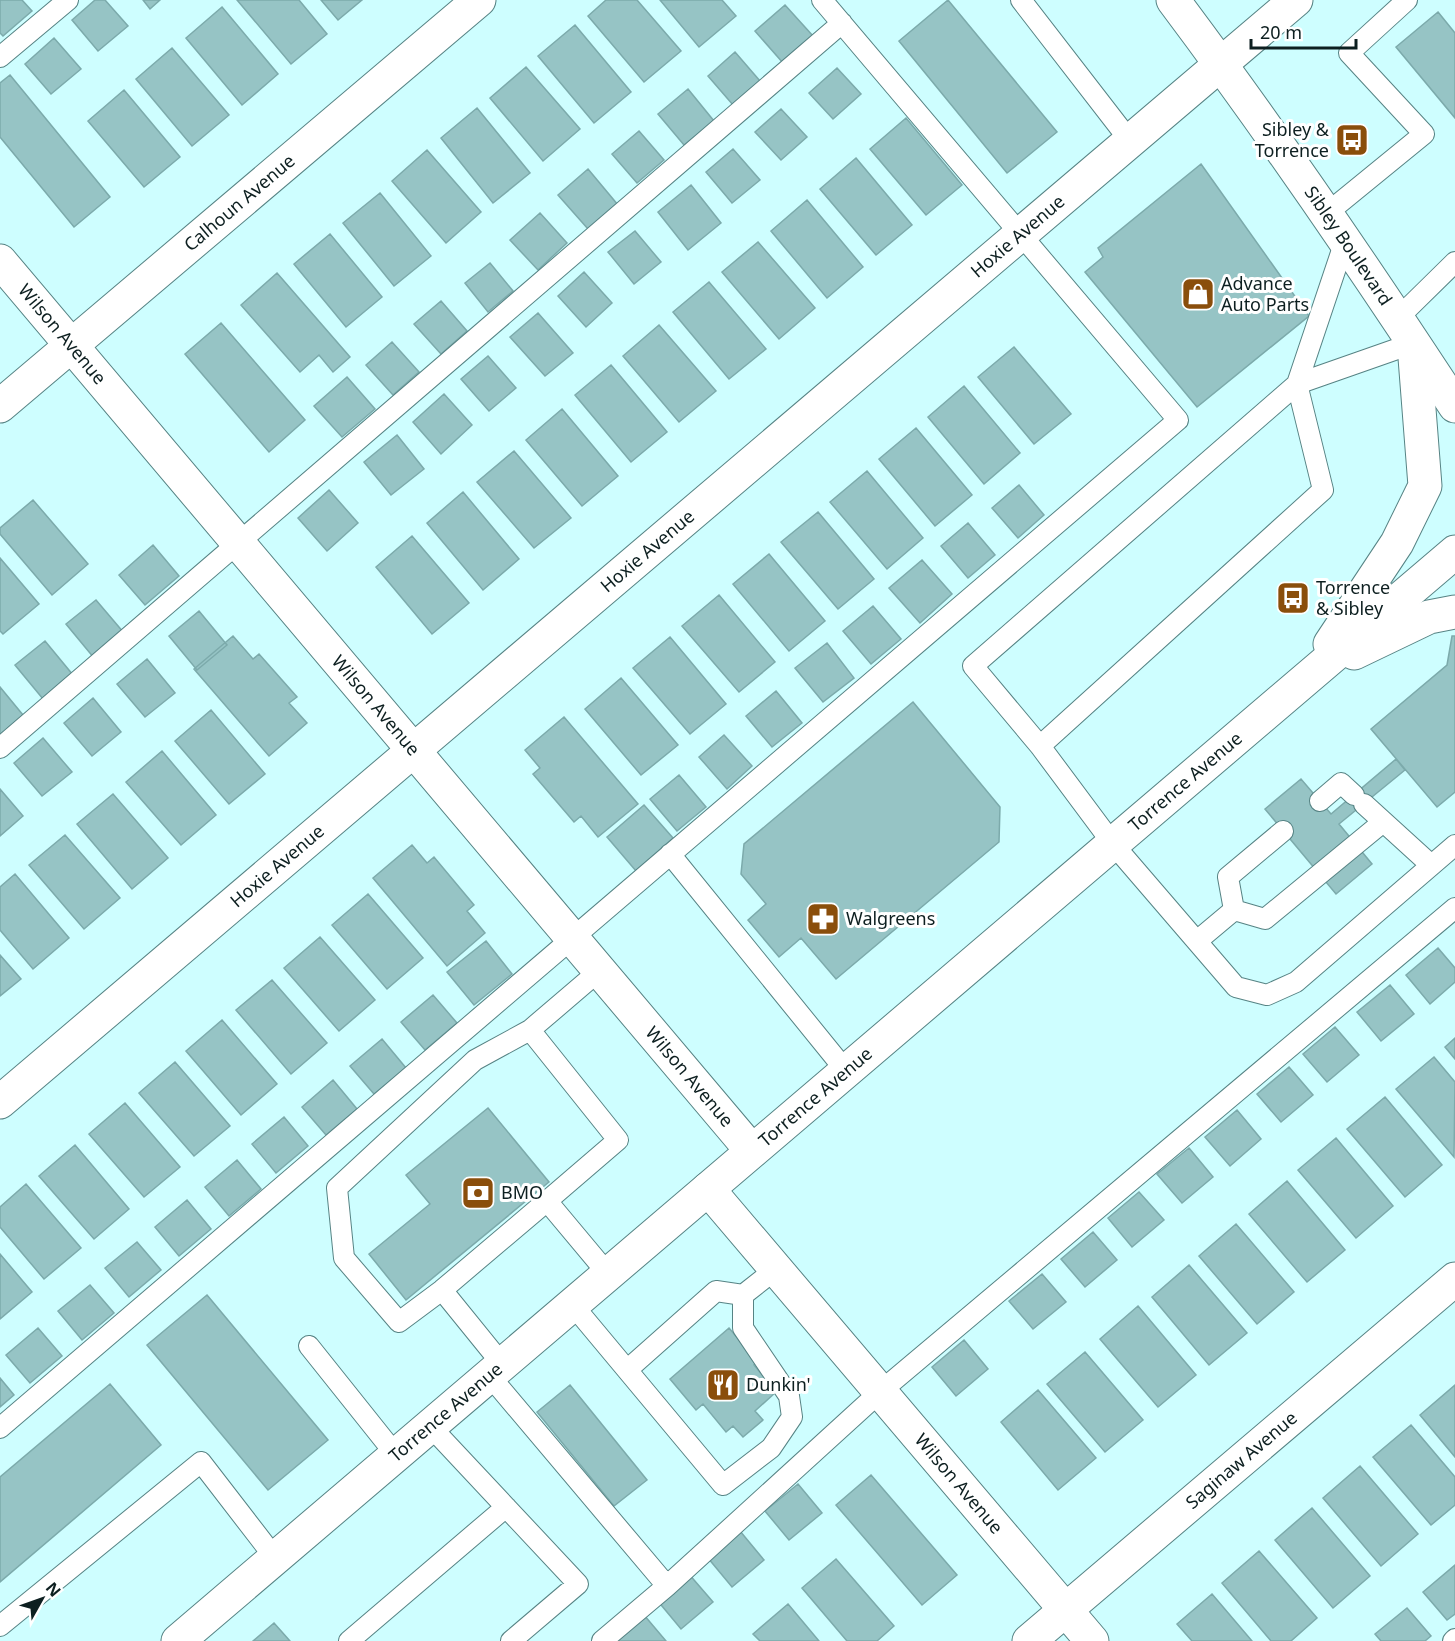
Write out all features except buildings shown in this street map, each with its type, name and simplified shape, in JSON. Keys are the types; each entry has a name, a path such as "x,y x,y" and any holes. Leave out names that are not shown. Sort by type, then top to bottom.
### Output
{"street":[{"name":"Calhoun Avenue","path":"0,406 479,0"},
{"name":"Sibley Boulevard","path":"1173,0 1221,64 1345,241 1455,406"},
{"name":"Hoxie Avenue","path":"0,1102 1296,0"},
{"name":"Wilson Avenue","path":"0,261 752,1151"},
{"path":"1310,675 1397,543 1425,486 1406,331"},
{"name":"Torrence Avenue","path":"178,1641 1455,552"},
{"path":"1310,675 1429,617 1455,612"},
{"name":"Wilson Avenue","path":"708,1189 1092,1641"},
{"name":"Saginaw Avenue","path":"1029,1641 1455,1279"}],"lane":[{"path":"0,57 68,0"},
{"path":"0,1428 571,937 1178,420 822,0"},
{"path":"1022,0 1130,141"},
{"path":"1326,214 1425,134 1349,53 1407,0"},
{"path":"0,748 842,23"},
{"path":"1040,746 1323,490 1297,384 1345,241"},
{"path":"1455,262 1406,331 1297,384 973,666 1040,746 1113,844 1236,987 1267,995 1296,982 1455,845"},
{"path":"1320,801 1341,783 1431,865"},
{"path":"1234,910 1265,919 1383,822"},
{"path":"1234,910 1228,877 1283,831"},
{"path":"670,854 846,1071"},
{"path":"602,1641 667,1586 881,1392 1455,908"},
{"path":"1197,941 1234,910"},
{"path":"530,1030 618,1140 442,1290 399,1322 344,1258 338,1188 475,1060 530,1030 599,971"},
{"path":"547,1201 608,1274"},
{"path":"627,1370 716,1291 743,1295 776,1269"},
{"path":"442,1290 496,1370 667,1586"},
{"path":"572,1304 723,1485 771,1448 792,1417 789,1396 743,1328 743,1295"},
{"path":"309,1346 396,1455"},
{"path":"430,1426 578,1584 511,1641"},
{"path":"0,1626 201,1462 275,1558"},
{"path":"349,1641 506,1507"}],"place":[{"name":"Sibley & Torrence","path":"1352,140"},
{"name":"Advance Auto Parts","path":"1198,294"},
{"name":"Torrence & Sibley","path":"1293,598"},
{"name":"Walgreens","path":"823,919"},
{"name":"BMO","path":"478,1193"},
{"name":"Dunkin'","path":"723,1385"}]}
